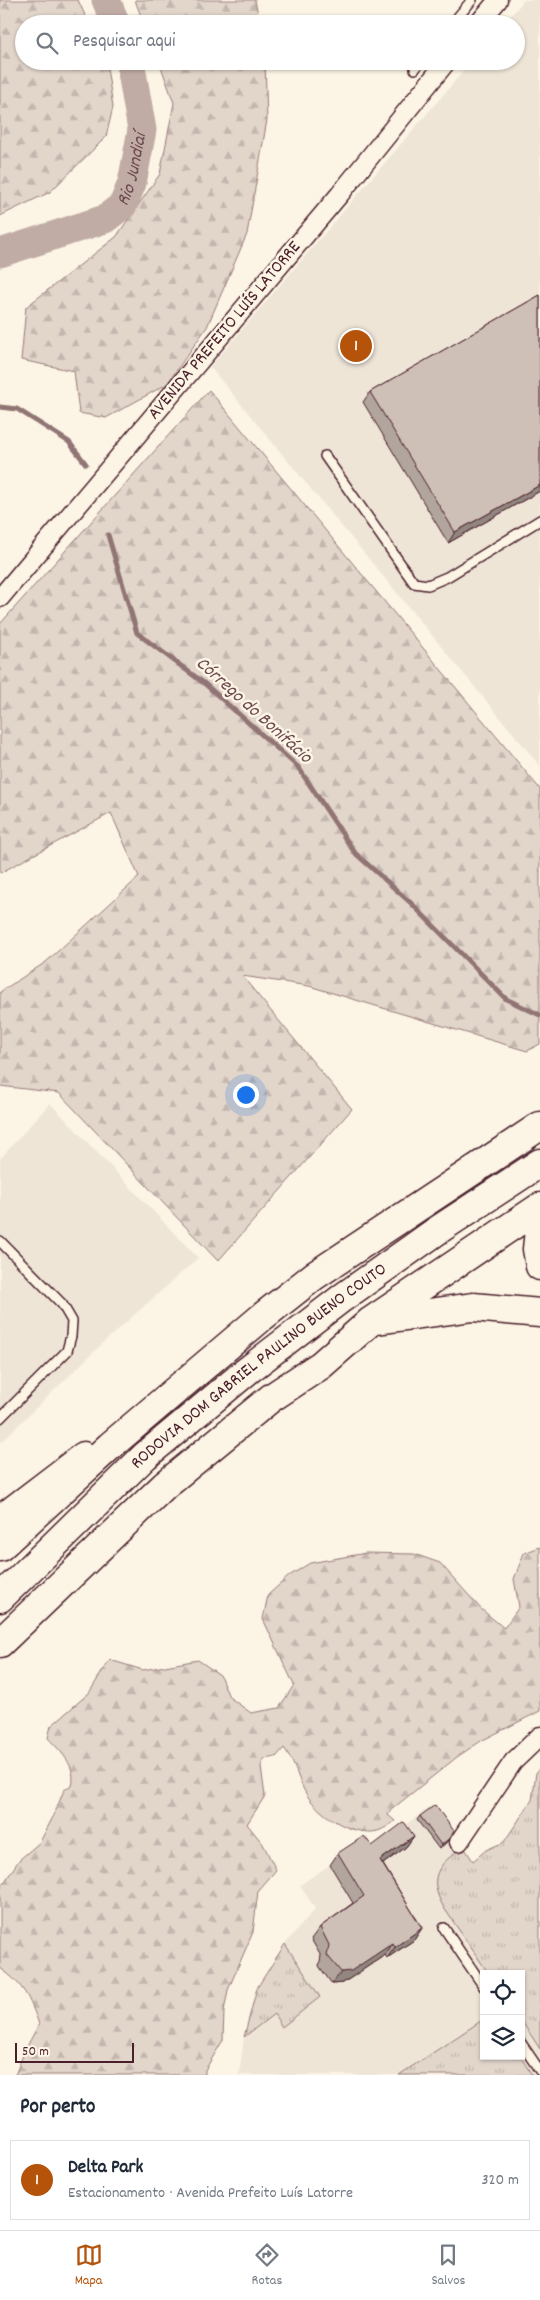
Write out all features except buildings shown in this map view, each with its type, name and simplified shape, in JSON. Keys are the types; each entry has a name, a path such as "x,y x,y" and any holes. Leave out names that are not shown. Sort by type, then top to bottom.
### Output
{"main road":[{"name":"RODOVIA DOM GABRIEL PAULINO BUENO COUTO","path":"0,1547 110,1446 314,1276 540,1126"},
{"name":"RODOVIA DOM GABRIEL PAULINO BUENO COUTO","path":"0,1598 145,1456 247,1371 342,1298 430,1235 540,1163"},
{"path":"0,1643 165,1485 271,1398 321,1365 371,1321 540,1207"},
{"path":"540,1221 537,1249 540,1266"},
{"path":"371,1321 473,1307 540,1313"},
{"path":"0,1520 194,1375"}],"street":[{"path":"486,15 498,0"},
{"name":"AVENIDA PREFEITO LUÍS LATORRE","path":"0,598 340,194 440,70"},
{"path":"459,1842 513,1762 540,1736"}],"lane":[{"path":"460,15 472,0"},
{"path":"325,456 414,583 428,584 447,577 540,520"},
{"path":"0,1241 62,1304 72,1321 67,1351 0,1418"},
{"path":"444,1928 480,1981"},
{"path":"525,2049 540,2071"}],"shaded area":[{"path":"524,0 540,0 540,766 210,367 464,70 525,70 525,15 512,15"},
{"path":"50,1103 198,1258 104,1342 0,1443 0,1159"},
{"path":"540,1767 540,2075 239,2075 244,2037 257,1988 285,1944 315,1909 300,1885 355,1848 363,1856 431,1806 473,1861 486,1850 504,1842 532,1800 536,1773"}],"green space":[{"path":"0,0 78,0 85,15 15,15 15,70 107,70 113,107 106,137 50,192 0,216"},
{"path":"135,0 255,0 258,15 141,15"},
{"path":"162,70 265,70 267,120 247,234 207,327 167,384 106,418 79,413 74,371 21,360 26,307 116,237 160,174 174,103"},
{"path":"209,390 540,789 540,1044 527,1051 309,986 242,976 352,1109 218,1261 59,1093 0,1086 0,992 46,962 139,877 111,813 0,873 0,624"},
{"path":"540,1547 540,1711 481,1741 457,1757 391,1810 388,1815 395,1821 383,1829 374,1832 360,1831 341,1825 315,1806 304,1790 293,1763 284,1748 276,1757 264,1759 261,1767 265,1796 247,1824 263,1844 276,1870 258,1891 253,1932 228,1990 224,2011 223,2040 205,2070 205,2075 15,2075 25,2050 39,2024 25,1992 15,1980 0,1968 0,1889 19,1860 40,1842 64,1790 72,1786 72,1772 67,1760 48,1738 51,1726 89,1693 108,1662 110,1660 143,1670 198,1660 220,1675 229,1697 251,1713 279,1708 294,1685 263,1619 268,1595 289,1576 310,1563 366,1553 414,1554 440,1563 481,1609 504,1628 519,1607 514,1579 524,1553"},
{"path":"540,1767 540,2049 525,2026 525,1970 486,1970 444,1908 436,1888 436,1880 441,1866 455,1853 464,1847 473,1861 486,1850 504,1842 532,1800 536,1773"},
{"path":"285,1944 320,1997 282,2027 274,2014 244,2037 257,1988"},
{"path":"480,2022 480,2060 523,2060 532,2075 399,2075"}],"waterway":[{"name":"Rio Jundiaí","path":"106,0 112,15"},
{"name":"Rio Jundiaí","path":"0,253 105,219 123,205 132,183 142,130 132,70"},
{"name":"Córrego do Bonifácio","path":"0,407 17,409 69,442 86,464"},
{"name":"Córrego do Bonifácio","path":"108,535 137,633 205,684 298,767 355,853 412,904 506,999 540,1015"}],"place":[{"name":"Delta Park","path":"356,346"}]}
